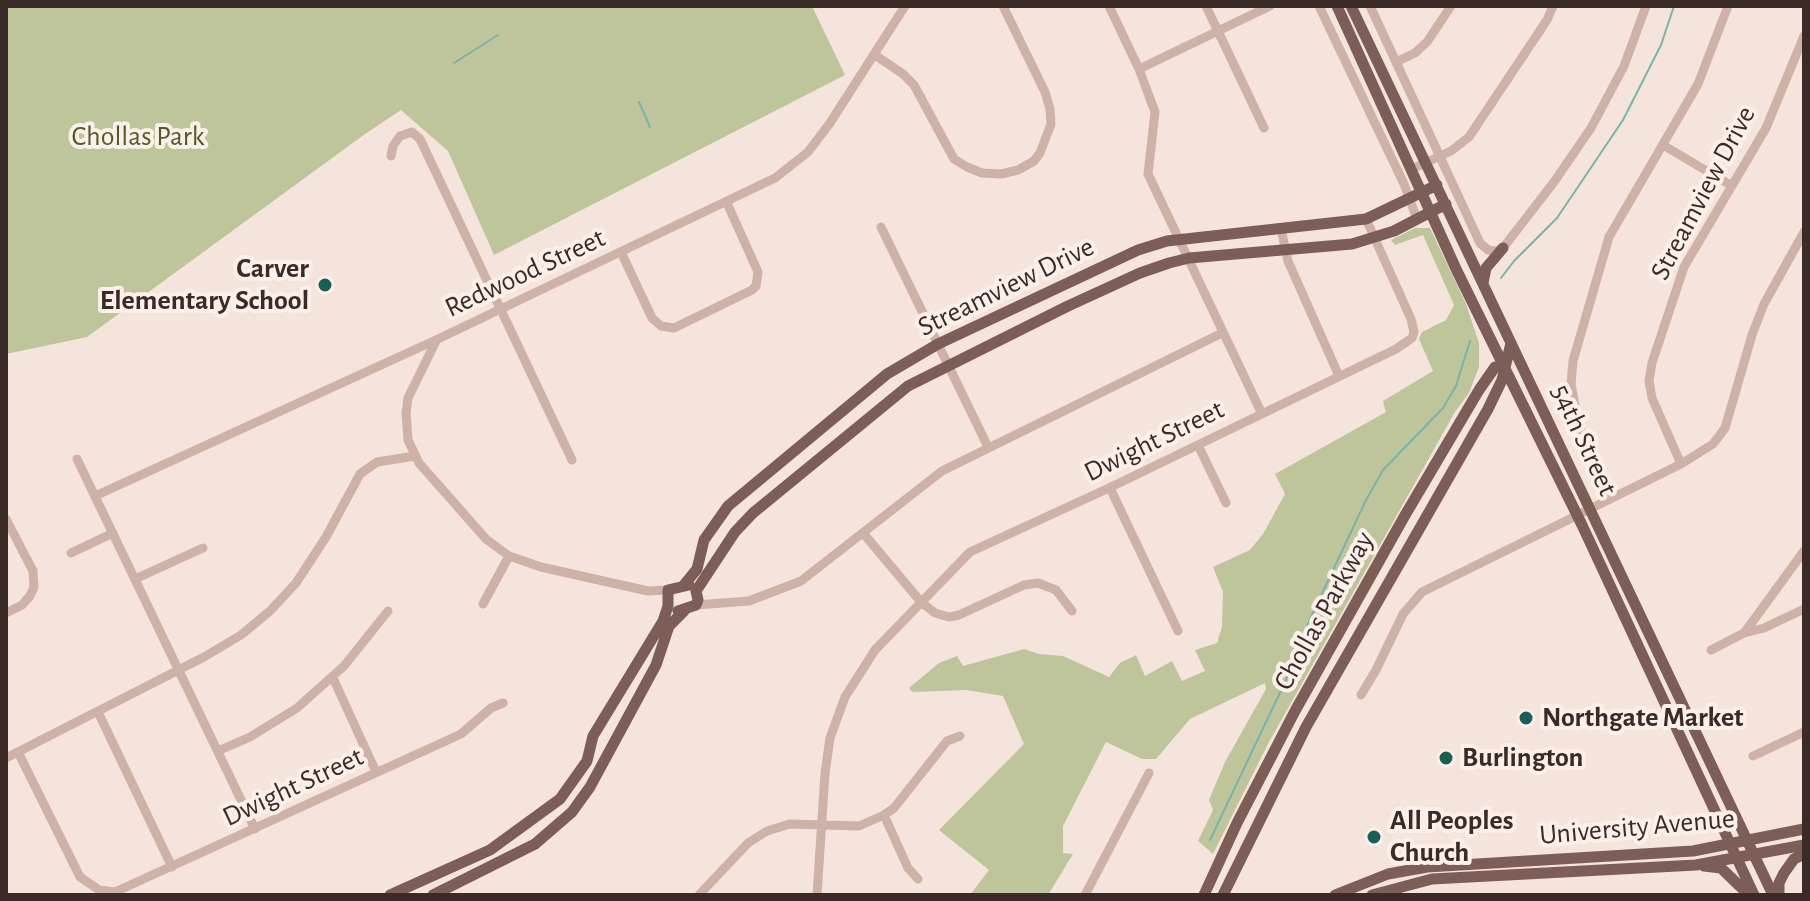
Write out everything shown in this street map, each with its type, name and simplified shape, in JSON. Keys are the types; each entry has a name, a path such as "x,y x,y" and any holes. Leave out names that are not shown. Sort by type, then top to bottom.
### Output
{"main road":[{"name":"54th Street","path":"1337,6 1457,271 1660,690 1751,895"},
{"name":"54th Street","path":"1351,6 1683,709 1776,895"},
{"name":"Streamview Drive","path":"684,585 697,569 704,540 728,506 887,374 938,344 1138,250 1179,238 1366,219 1437,185"},
{"name":"Streamview Drive","path":"696,596 735,532 753,513 899,391 948,365 1140,273 1189,258 1339,247 1373,239 1446,204"},
{"path":"1483,283 1486,268 1503,248"},
{"name":"Chollas Parkway","path":"1223,895 1306,727 1488,409 1511,343"},
{"name":"Chollas Parkway","path":"1204,895 1295,711 1404,517 1479,390 1495,367 1505,366"},
{"path":"1488,409 1497,399 1508,394 1523,402"},
{"path":"390,895 445,872 506,839 560,799 587,761 593,736 662,622 668,590 684,585 692,587 696,596 669,626 656,665 572,812 535,844 433,895"},
{"path":"667,605 675,611 684,611"},
{"path":"1660,690 1668,692 1683,709"},
{"name":"University Avenue","path":"1335,895 1388,874 1427,867 1693,851 1804,829"},
{"name":"University Avenue","path":"1372,895 1432,879 1696,865 1804,845"},
{"path":"1776,895 1784,873 1794,859 1804,854"},
{"path":"1696,865 1721,868 1751,895"}],"street":[{"name":"Redwood Street","path":"95,496 438,339 775,178 808,152 905,6"},
{"path":"875,55 914,85 954,159 982,173 1001,174 1018,170 1034,161 1048,138 1050,109 1045,92 1003,6"},
{"path":"1109,6 1139,69 1155,112 1148,174 1262,414"},
{"path":"1206,6 1264,128"},
{"path":"1139,69 1270,6"},
{"path":"1319,6 1406,188 1417,219"},
{"path":"1370,6 1480,243 1492,251 1503,248 1554,182 1602,111 1624,66 1646,6"},
{"path":"1396,62 1415,53 1427,42 1451,6"},
{"path":"1412,169 1457,148 1469,137 1547,20 1553,6"},
{"path":"1612,498 1579,427 1571,384 1573,361 1609,237 1698,84 1728,6"},
{"name":"Streamview Drive","path":"1681,464 1652,398 1650,369 1684,267 1766,128 1804,36"},
{"path":"391,156 400,136 412,132 420,139 572,460"},
{"path":"1663,145 1732,186"},
{"path":"621,252 652,318 661,326 674,328 752,290 757,281 758,272 727,203"},
{"path":"1366,219 1373,239"},
{"path":"881,227 988,447"},
{"path":"1281,229 1285,251 1339,376"},
{"path":"1361,695 1403,614 1422,592 1709,448 1725,428 1757,319 1803,236"},
{"name":"Dwight Street","path":"817,895 820,824 830,738 845,697 875,650 970,552 1110,488 1405,344 1414,332 1411,319 1373,239"},
{"path":"696,596 717,602 749,601 791,587 818,570 939,473 1222,333"},
{"path":"438,339 408,398 408,440 415,456 486,539 509,556 541,567 648,591 668,590"},
{"path":"1198,445 1226,503"},
{"path":"6,758 241,635 284,597 308,566 355,479 365,469 383,460 415,456"},
{"path":"77,459 255,829"},
{"path":"1110,488 1178,631"},
{"path":"6,519 33,571 34,587 22,605 6,613"},
{"path":"71,553 113,533"},
{"path":"863,533 921,602 935,613 949,617 959,615 1024,585 1038,583 1056,590 1072,611"},
{"path":"135,579 203,548"},
{"path":"1744,633 1804,551"},
{"path":"483,604 509,556"},
{"path":"648,591 667,605"},
{"path":"1711,650 1804,609"},
{"path":"218,751 283,718 333,678 388,611"},
{"path":"333,678 376,772"},
{"name":"Dwight Street","path":"18,752 80,877 94,888 120,891 461,734 491,708 503,703"},
{"path":"98,712 172,867"},
{"path":"1753,756 1804,732"},
{"path":"699,895 760,834 782,825 859,826 884,815 894,808 947,741 960,736"},
{"path":"1085,895 1149,773"},
{"path":"884,815 908,868 918,879"},
{"path":"506,839 516,855"}],"green space":[{"name":"Chollas Park","path":"6,6 812,6 845,75 494,255 448,151 401,110 87,337 6,354"},
{"path":"1415,228 1430,228 1466,304 1479,343 1479,367 1469,393 1455,412 1269,742 1213,854 1198,841 1213,810 1209,800 1225,762 1266,689 1265,683 1190,719 1156,759 1142,759 1106,742 1063,826 1063,853 1073,854 1048,895 970,895 989,870 939,830 1024,744 1003,696 966,690 912,692 909,688 939,663 957,656 963,666 1024,649 1063,656 1109,677 1120,663 1136,655 1145,676 1172,661 1182,681 1205,671 1195,650 1217,643 1222,627 1223,592 1213,567 1250,550 1263,534 1285,494 1275,474 1386,412 1383,401 1433,371 1419,339 1422,332 1446,320 1454,305 1423,235 1395,245 1391,240"}],"waterway":[{"path":"1501,278 1557,218 1623,120 1661,45 1674,6"},
{"path":"454,63 498,35"},
{"path":"639,102 650,127"},
{"path":"1210,840 1366,500 1383,470 1443,408 1456,386 1470,341"}],"place":[{"name":"Carver Elementary School","path":"325,285"},
{"name":"Northgate Market","path":"1526,718"},
{"name":"Burlington","path":"1446,758"},
{"name":"All Peoples Church","path":"1374,837"}]}
